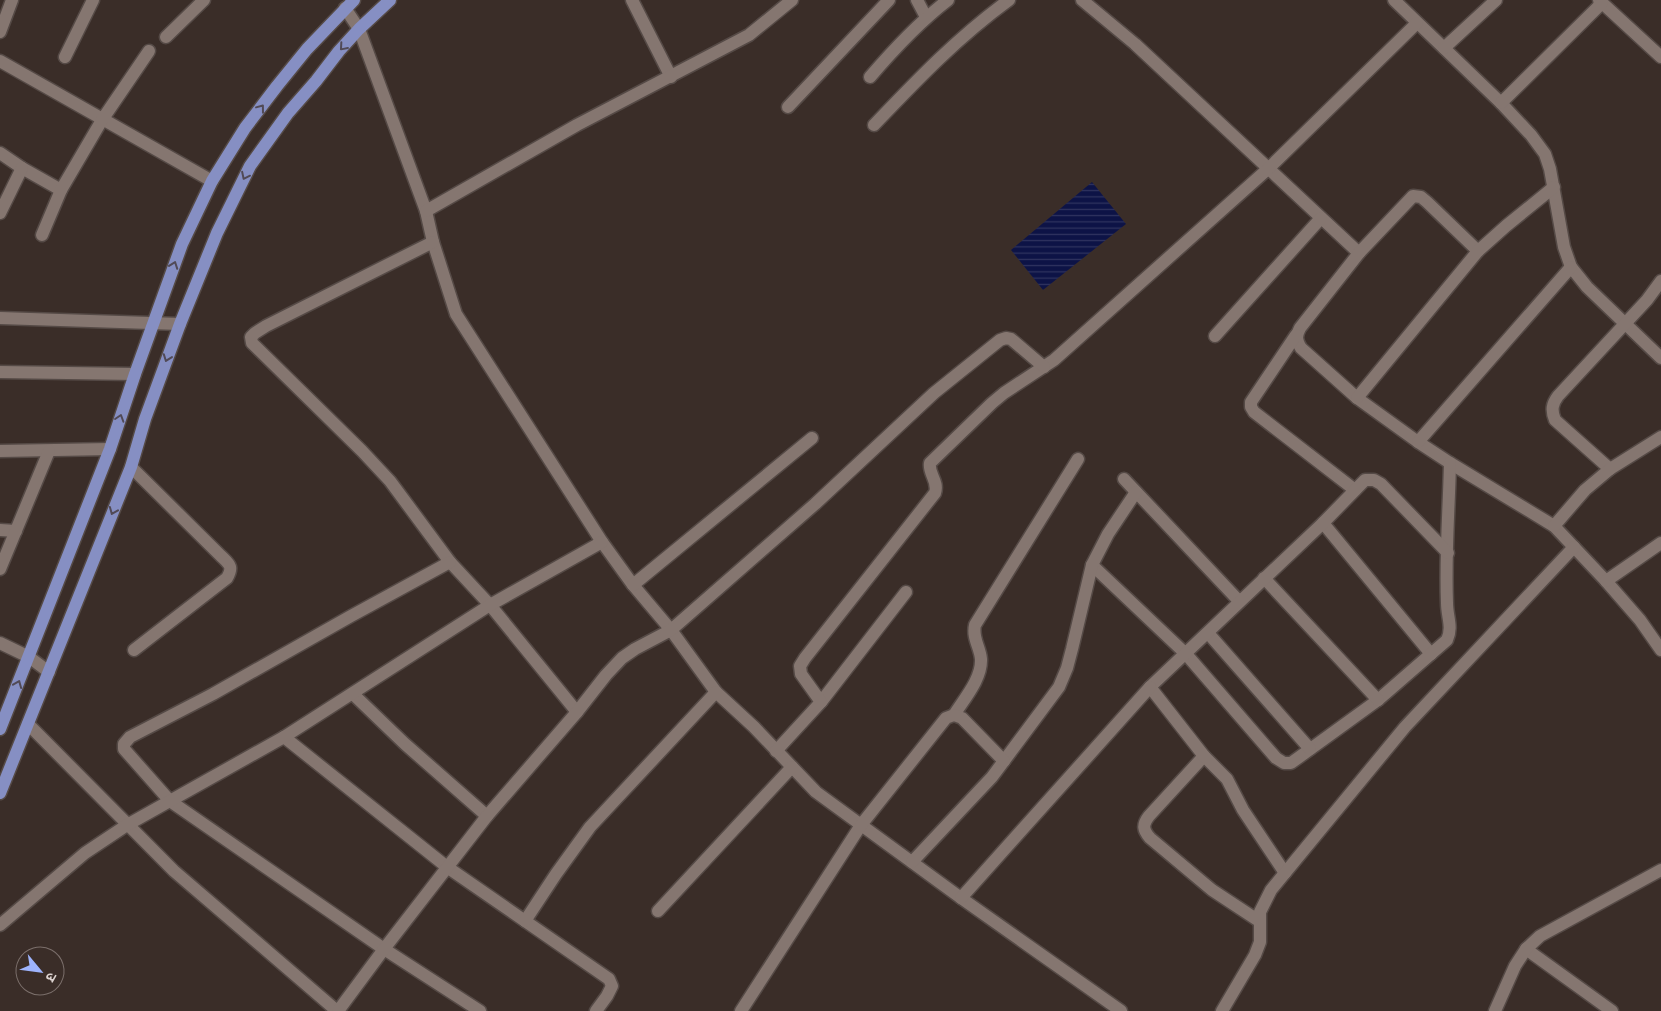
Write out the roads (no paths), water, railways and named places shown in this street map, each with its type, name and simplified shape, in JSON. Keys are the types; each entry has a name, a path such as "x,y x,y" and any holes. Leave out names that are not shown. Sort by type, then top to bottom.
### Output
{"main road":[{"path":"0,793 131,467 145,419 180,324 217,233 250,166 288,113 359,29 387,1"},
{"path":"1,725 110,449 182,244 212,181 246,128 277,86 307,49 349,4"}],"street":[{"path":"0,32 12,0"},
{"path":"65,57 93,0"},
{"path":"166,38 204,0"},
{"path":"632,0 671,77"},
{"path":"426,211 577,125 749,35 792,0"},
{"path":"788,107 888,0"},
{"path":"917,0 926,17"},
{"path":"870,77 889,54 926,17 948,0"},
{"path":"874,125 966,32 1008,0"},
{"path":"1082,0 1135,44 1359,253"},
{"path":"1394,0 1432,35 1531,135 1544,154 1550,169 1564,247 1571,267 1587,287 1661,358"},
{"path":"1444,48 1496,0"},
{"path":"1501,103 1600,2 1661,57"},
{"path":"349,4 426,211 433,242 456,314 602,542 633,584 671,630 716,692 754,727 816,792 960,898 1121,1011"},
{"path":"821,702 802,674 800,666 934,493 936,484 929,468 930,463 998,398 1044,367 1091,328 1269,168 1417,23"},
{"path":"42,234 62,190 102,120 149,51"},
{"path":"0,61 212,181"},
{"path":"0,153 22,168 62,190"},
{"path":"0,213 22,168"},
{"path":"1358,398 1478,251 1554,187"},
{"path":"1355,490 1254,412 1251,407 1252,402 1300,328 1359,253 1413,196 1421,197 1427,202 1478,251"},
{"path":"1215,336 1321,218"},
{"path":"433,242 266,326 251,337 252,343 390,481 450,562 490,605 577,712"},
{"path":"1418,442 1571,267"},
{"path":"1610,469 1555,420 1552,414 1553,404 1558,396 1647,300 1661,281"},
{"path":"0,318 180,324"},
{"path":"1296,335 1297,342 1301,348 1358,398 1450,463 1554,526 1640,620 1661,650"},
{"path":"28,724 174,871 337,1011 488,816 622,658 671,630 815,504 934,393 1000,340 1011,339 1044,367"},
{"path":"0,372 135,374"},
{"path":"1554,526 1585,490 1610,469 1661,437"},
{"path":"633,584 812,438"},
{"path":"0,451 110,449"},
{"path":"0,569 49,451"},
{"path":"741,1011 861,826 946,718 954,715 980,671 981,660 974,637 975,625 1078,459"},
{"path":"1092,565 1186,654 1276,758 1284,763 1291,763 1378,700 1432,654 1447,640 1451,633 1447,602 1450,463"},
{"path":"131,467 230,565 231,571 226,578 134,650"},
{"path":"1124,479 1239,601"},
{"path":"960,898 1150,686 1323,523 1365,480 1374,480 1381,484 1448,552"},
{"path":"912,862 979,792 1059,687 1067,668 1092,565 1108,534 1136,492"},
{"path":"1323,523 1432,654"},
{"path":"0,530 16,531"},
{"path":"0,924 85,853 127,825 284,737 490,605 602,542"},
{"path":"1606,581 1661,543"},
{"path":"1222,1011 1255,955 1260,942 1260,912 1271,890 1405,727 1574,547"},
{"path":"450,562 213,694 130,737 124,744 124,749 170,800 384,948 480,1011"},
{"path":"1264,578 1378,700"},
{"path":"776,751 821,702 906,592"},
{"path":"1208,633 1310,749"},
{"path":"0,643 29,657 49,672"},
{"path":"1150,686 1204,756 1227,779 1243,810 1285,873"},
{"path":"525,921 590,827 716,692"},
{"path":"353,694 404,744 488,816"},
{"path":"954,715 962,718 1004,761"},
{"path":"284,737 447,867 609,979 612,986 608,996 596,1011"},
{"path":"1204,756 1148,816 1144,823 1144,832 1212,890 1259,921"},
{"path":"658,911 792,767"},
{"path":"1495,1011 1515,966 1526,949 1540,936 1661,870"},
{"path":"1526,949 1612,1011"}]}
